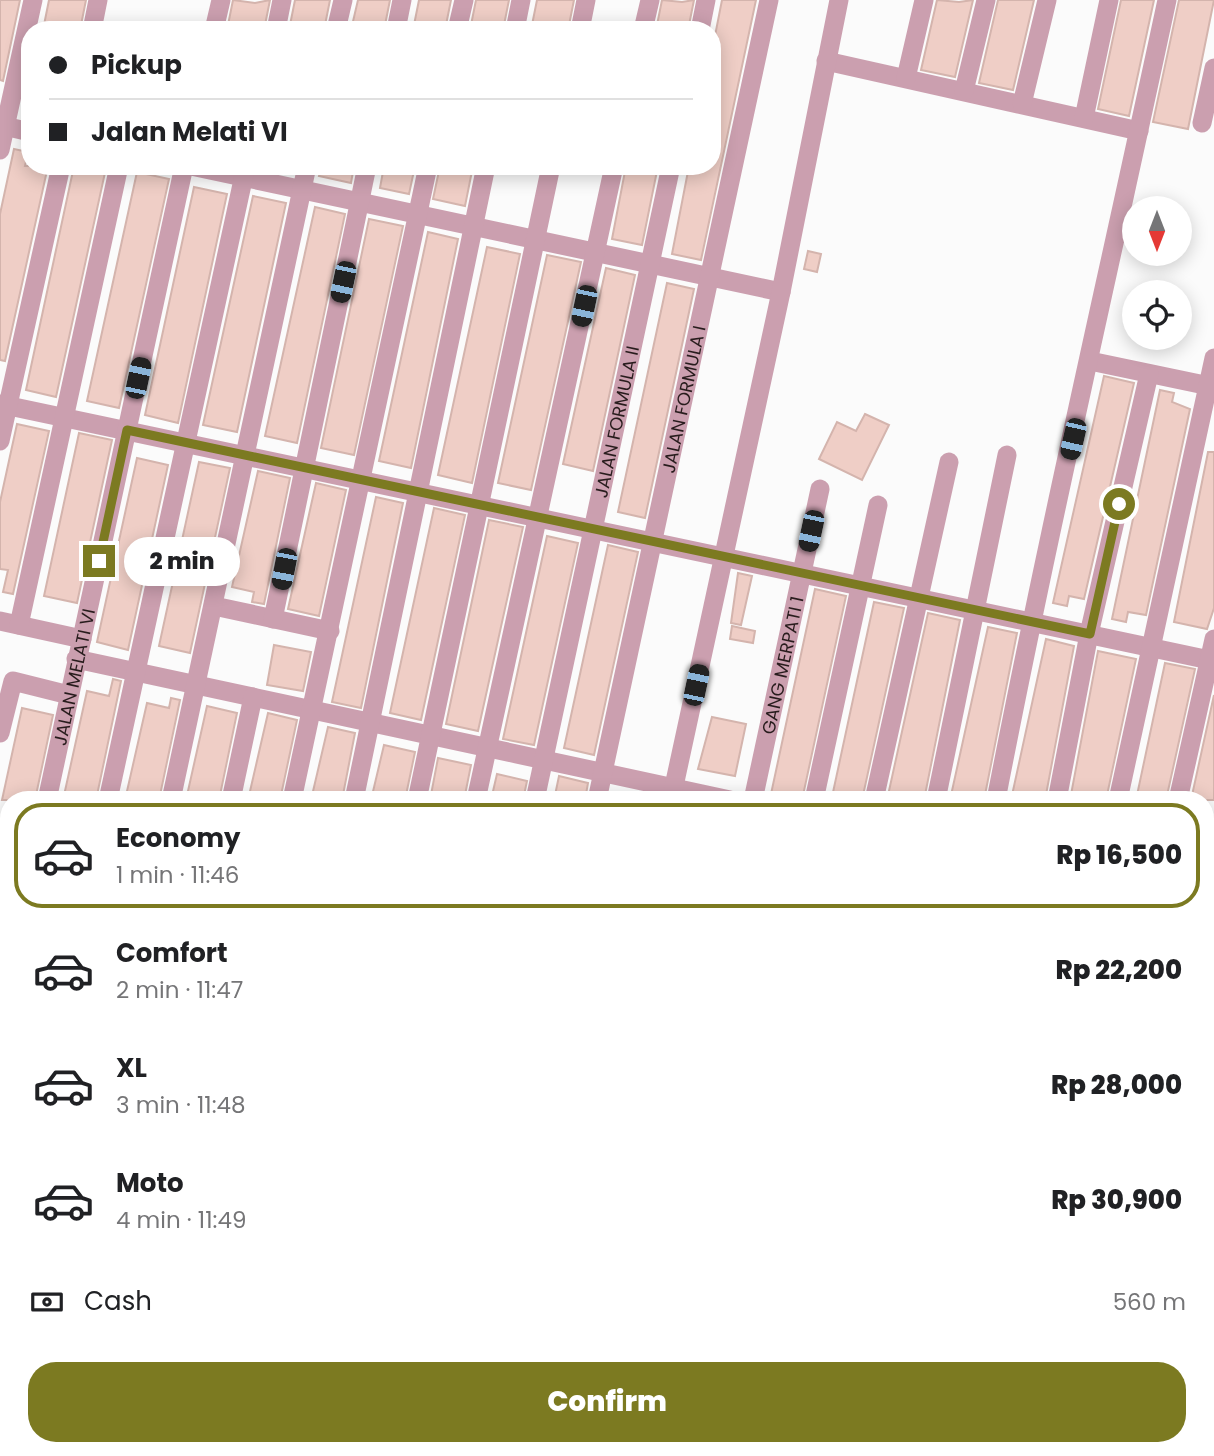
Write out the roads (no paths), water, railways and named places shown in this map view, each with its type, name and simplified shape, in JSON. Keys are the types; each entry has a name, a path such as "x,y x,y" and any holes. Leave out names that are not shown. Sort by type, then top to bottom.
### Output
{"street":[{"path":"28,21 33,0"},
{"path":"94,21 98,0"},
{"path":"216,21 220,0"},
{"path":"278,21 282,0"},
{"path":"338,21 342,0"},
{"path":"398,21 402,0"},
{"path":"459,21 464,0"},
{"path":"517,21 521,0"},
{"path":"582,21 586,0"},
{"path":"645,21 650,0"},
{"path":"702,21 706,0"},
{"name":"JALAN FORMULA I","path":"599,791 769,0"},
{"path":"674,791 781,292 839,0"},
{"path":"906,78 924,0"},
{"path":"964,91 986,0"},
{"path":"1022,104 1047,0"},
{"path":"1084,118 1109,0"},
{"path":"998,791 1031,621 1167,0"},
{"path":"0,150 21,50"},
{"path":"826,61 1139,131"},
{"path":"1202,123 1214,68"},
{"path":"3,126 21,130"},
{"path":"0,441 4,405 59,175"},
{"path":"82,639 10,623 65,417 117,175"},
{"name":"JALAN MELATI VI","path":"49,791 182,175"},
{"path":"110,791 244,175"},
{"path":"254,175 302,190 781,292"},
{"path":"173,791 305,175"},
{"path":"273,619 365,175"},
{"path":"294,791 426,175"},
{"path":"356,791 484,175"},
{"path":"418,791 549,175"},
{"path":"478,791 612,175"},
{"name":"JALAN FORMULA II","path":"537,791 669,175"},
{"path":"1120,791 1211,387 1214,358"},
{"path":"1090,361 1211,387"},
{"path":"1059,791 1090,634 1149,374"},
{"path":"4,405 1212,660"},
{"path":"938,791 1007,455"},
{"path":"876,791 949,462"},
{"name":"GANG MERPATI 1","path":"755,791 820,489"},
{"path":"816,791 878,505"},
{"path":"214,606 330,631"},
{"path":"1180,791 1212,660 1214,639"},
{"path":"76,659 603,772 663,791"},
{"path":"0,733 13,681 69,695"},
{"path":"233,791 253,698"}]}
